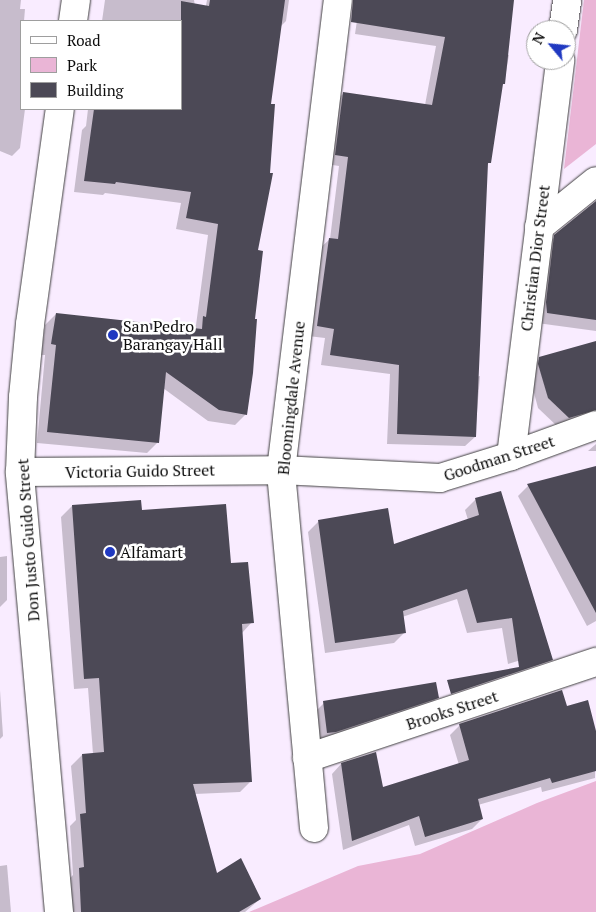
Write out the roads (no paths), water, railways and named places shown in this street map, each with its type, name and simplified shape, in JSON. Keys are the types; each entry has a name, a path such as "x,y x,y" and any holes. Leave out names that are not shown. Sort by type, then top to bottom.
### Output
{"street":[{"path":"73,20 76,0"},
{"name":"Bloomingdale Avenue","path":"314,828 281,470 338,0"},
{"path":"564,20 567,0"},
{"name":"Christian Dior Street","path":"511,456 559,70"},
{"name":"Don Justo Guido Street","path":"59,912 10,469 23,397 30,324 60,110"},
{"path":"538,227 596,181"},
{"name":"Goodman Street","path":"281,470 440,478 511,456 596,426"},
{"name":"Victoria Guido Street","path":"10,469 281,470"},
{"name":"Brooks Street","path":"307,758 596,662"}],"place":[{"name":"San Pedro Barangay Hall","path":"113,335"},
{"name":"Alfamart","path":"110,552"}]}
